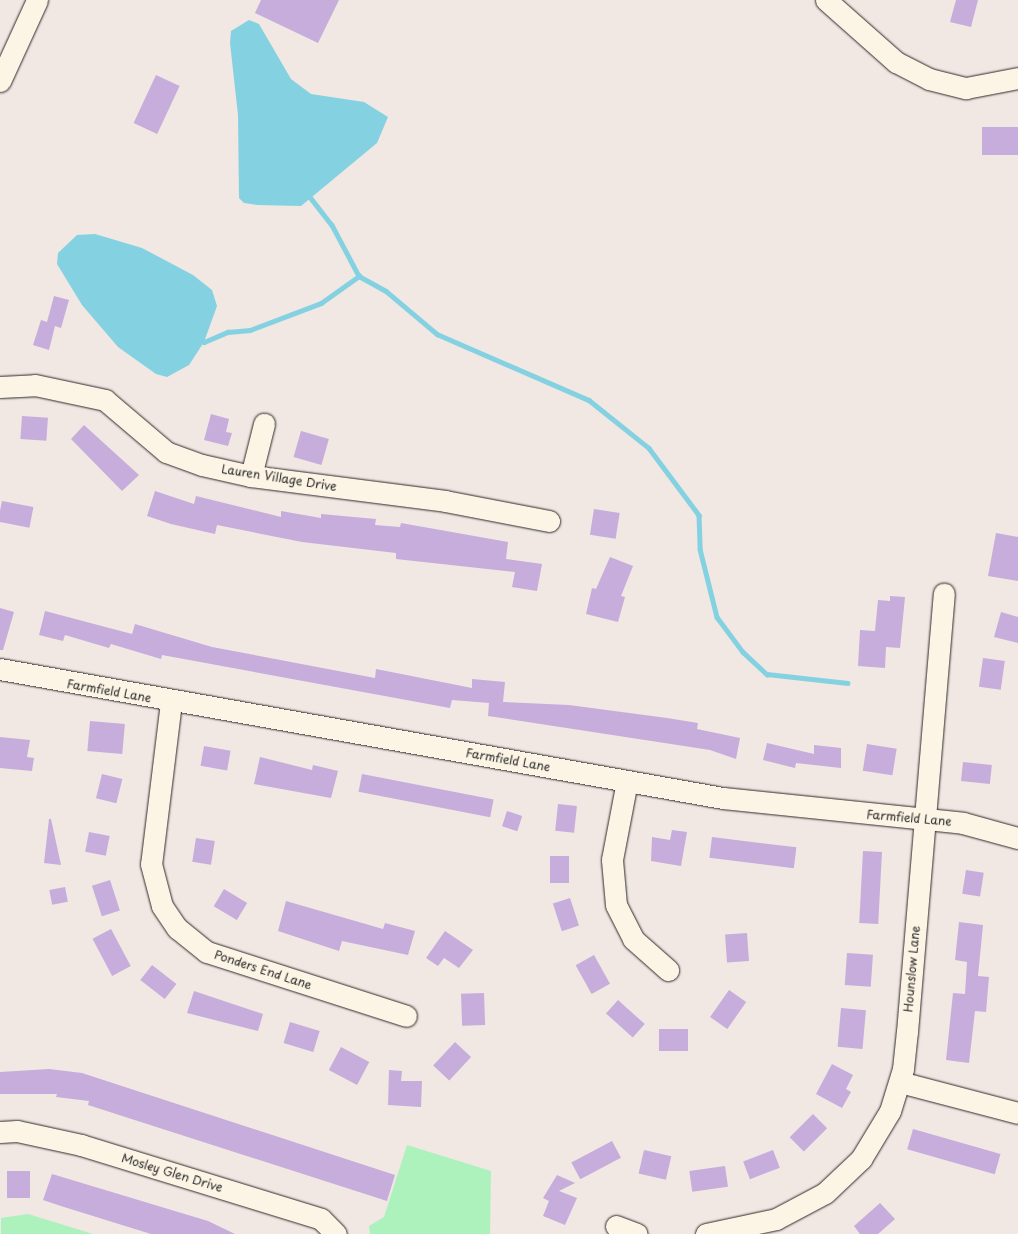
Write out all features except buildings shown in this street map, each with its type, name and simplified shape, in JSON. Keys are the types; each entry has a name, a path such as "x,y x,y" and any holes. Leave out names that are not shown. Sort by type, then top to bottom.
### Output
{"street":[{"path":"0,81 38,0"},
{"path":"826,0 896,62 929,79 966,88 1018,78"},
{"name":"Lauren Village Drive","path":"0,386 35,385 105,400 166,452 202,465 251,476 445,500 549,521"},
{"path":"251,476 264,424"},
{"name":"Hounslow Lane","path":"706,1234 776,1219 825,1193 861,1159 890,1111 900,1082 926,820 944,594"},
{"name":"Farmfield Lane","path":"0,669 171,702 627,781 782,806 984,826 1018,838"},
{"name":"Ponders End Lane","path":"171,702 151,864 162,906 176,928 207,952 406,1016"},
{"path":"627,781 612,860 616,906 632,939 668,970"},
{"path":"900,1082 1018,1114"},
{"name":"Mosley Glen Drive","path":"0,1132 17,1132 81,1144 321,1219 336,1234"},
{"path":"616,1226 636,1234"}],"green space":[{"path":"407,1145 491,1171 490,1234 370,1234 369,1226 384,1217"},
{"path":"28,1214 93,1234 1,1234 1,1218"}],"water":[{"path":"249,20 259,24 291,79 311,94 364,102 388,117 377,143 301,206 257,205 244,203 239,198 238,115 230,43 231,31"},
{"path":"95,234 142,248 193,275 212,290 217,306 204,342 189,365 167,377 156,374 118,347 82,305 57,264 58,253 77,235"}],"waterway":[{"path":"310,197 332,225 359,276 386,291 437,334 589,400 649,448 699,515 700,549 717,617 743,652 767,674 847,683"},
{"path":"200,339 204,342 228,332 250,330 321,303 359,276"}]}
